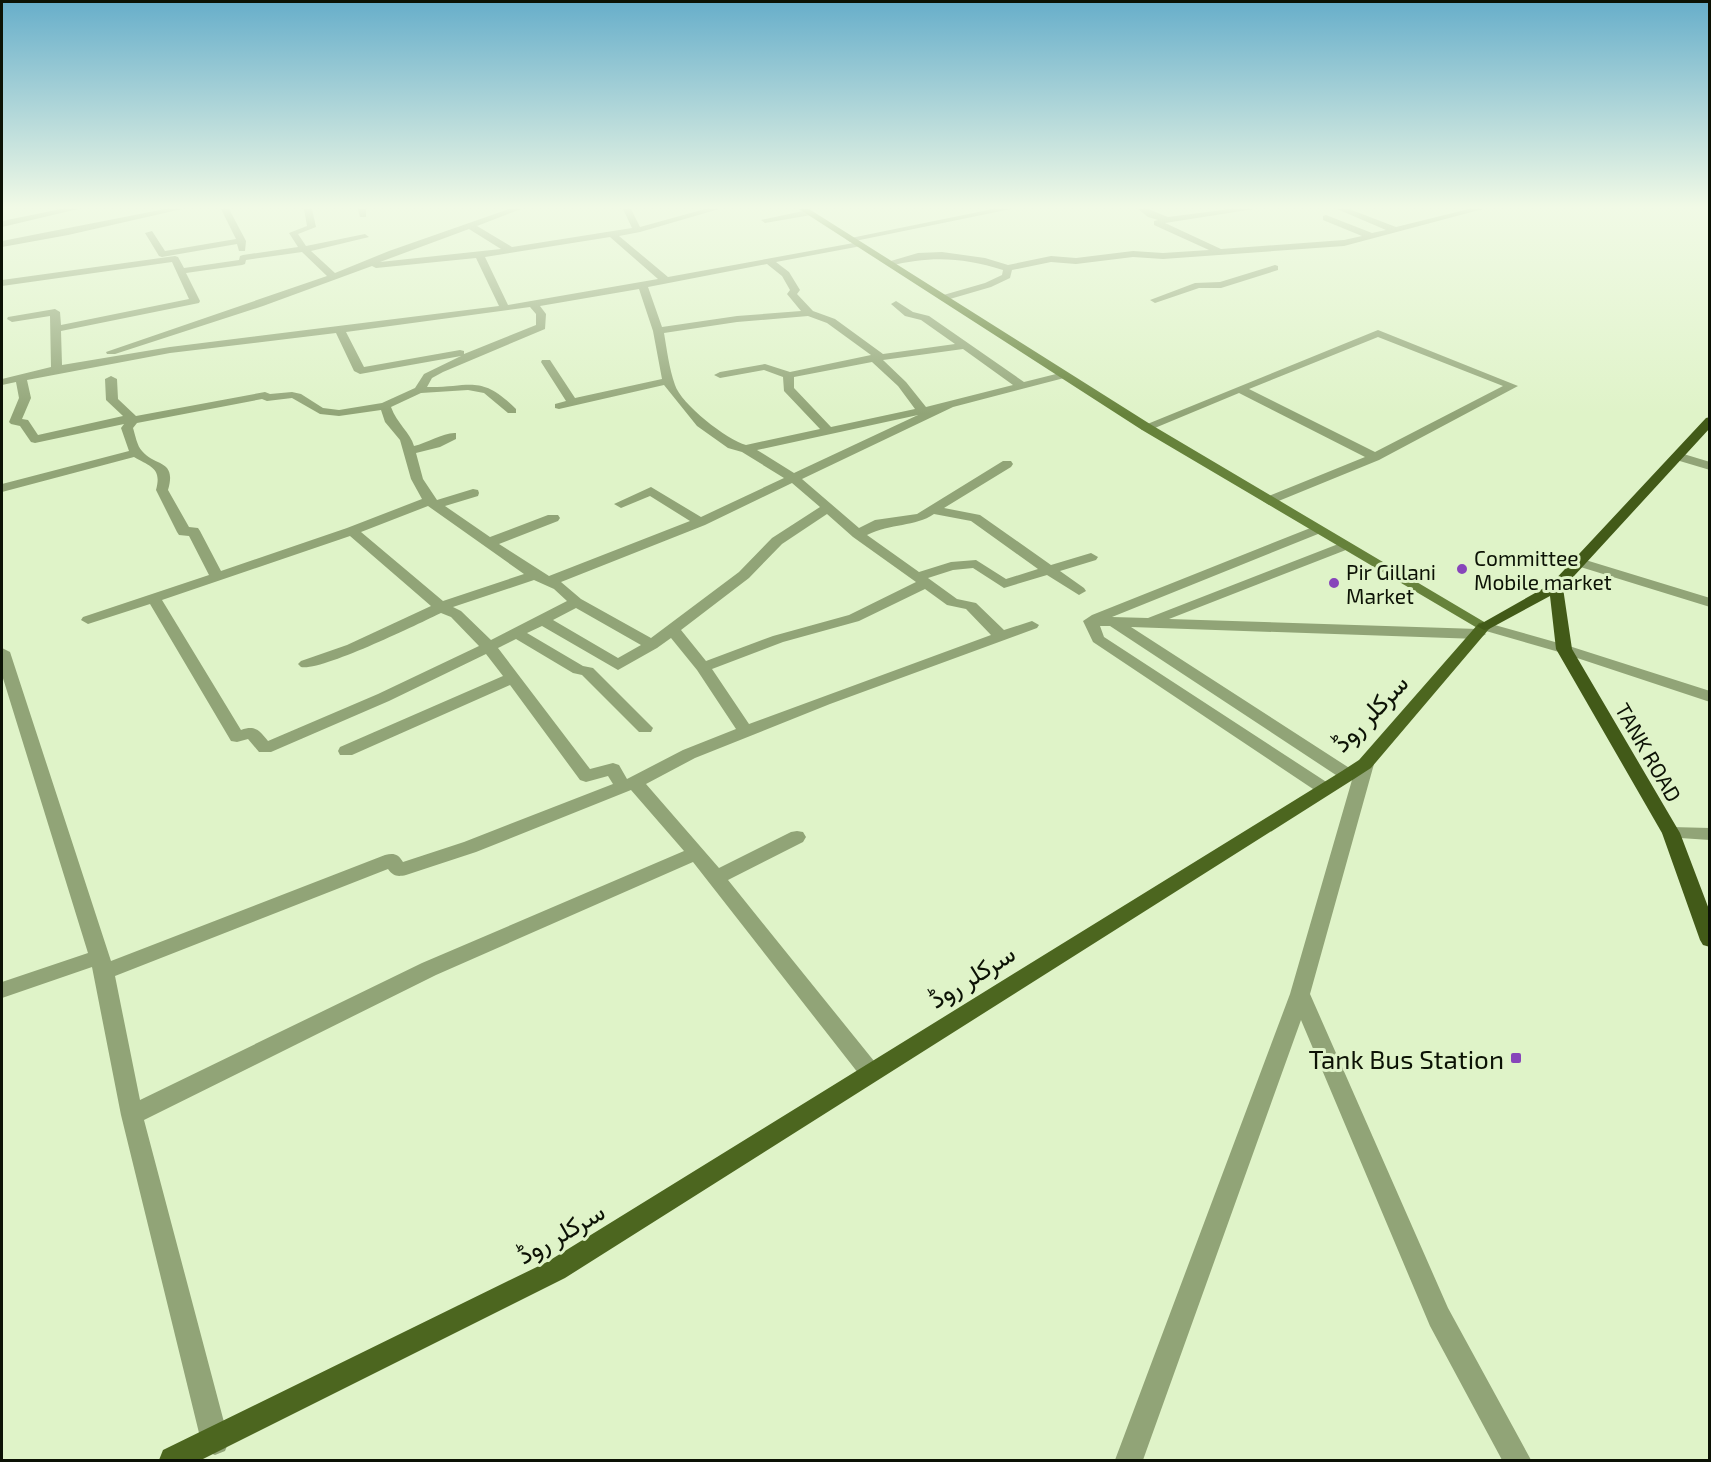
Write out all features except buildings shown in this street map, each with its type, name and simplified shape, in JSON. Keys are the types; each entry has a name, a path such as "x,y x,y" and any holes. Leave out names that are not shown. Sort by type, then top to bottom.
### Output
{"highway":[{"name":"سرکلر روڈ","path":"1481,630 1556,587 1710,420"},
{"name":"TANK ROAD","path":"1556,587 1564,649 1615,740 1671,832 1710,940"}],"main road":[{"path":"912,277 1146,427 1346,545 1481,630"},
{"name":"سرکلر روڈ","path":"173,1461 556,1270 1357,769 1481,630"}],"street":[{"path":"2,283 44,277"},
{"path":"55,329 195,301 184,277"},
{"path":"93,360 113,351 333,277"},
{"path":"490,277 505,308"},
{"path":"662,277 666,281"},
{"path":"2,382 93,360 505,308 685,277"},
{"path":"788,277 795,290 792,294 810,313 831,321 877,358 902,384 923,411"},
{"path":"943,297 988,285 1004,277"},
{"path":"1155,300 1198,285 1221,285 1252,277"},
{"path":"643,285 658,331 670,388 701,423 732,445 746,449 795,479 858,534 952,602 971,606 1001,636"},
{"path":"419,390 428,376 485,349 541,327 541,314 532,303"},
{"path":"896,304 909,314 925,318 1022,386"},
{"path":"12,319 55,312 57,369"},
{"path":"658,331 737,319 810,313"},
{"path":"340,330 360,371 485,349"},
{"path":"1146,427 1378,333 1512,386 1375,457 1269,501"},
{"path":"720,375 765,367 789,375 877,358 963,346"},
{"path":"546,362 572,402"},
{"path":"789,375 788,389 828,431"},
{"path":"746,449 949,405 1064,375"},
{"path":"21,377 25,398 15,422 24,423 35,439 119,420 133,420 265,394 267,398 292,395 301,397 320,411 339,414 385,406 419,390 479,386 499,397 512,411"},
{"path":"111,379 112,400 133,420"},
{"path":"559,405 668,381"},
{"path":"1242,390 1375,457"},
{"path":"550,581 700,522 949,405"},
{"path":"385,406 391,422 406,439 417,479 432,503 535,575 550,581 576,603 652,645"},
{"path":"133,420 127,428 136,453 161,468 165,479 162,490 184,532 193,531 217,577"},
{"path":"409,451 436,444 452,436"},
{"path":"2,488 136,453"},
{"path":"1677,456 1710,466"},
{"path":"858,534 880,523 921,517 1007,464"},
{"path":"621,504 651,491 700,522"},
{"path":"88,620 432,503 473,494"},
{"path":"543,620 618,665 652,645 744,575 777,541 828,508"},
{"path":"932,510 975,518 1079,591"},
{"path":"488,543 553,518"},
{"path":"1090,621 1318,530"},
{"path":"352,531 442,608 456,614 489,647 586,776 613,769 696,853 870,1072"},
{"path":"1147,623 1346,545"},
{"path":"703,668 778,639 854,618 951,566 976,564 1004,584 1091,557"},
{"path":"1579,562 1710,603"},
{"path":"306,664 352,648 442,608 535,575"},
{"path":"154,598 237,737 251,732 265,748 307,732 489,647 576,603"},
{"path":"1090,621 1481,630 1564,649 1710,697"},
{"path":"1090,621 1098,639 1325,789"},
{"path":"1114,622 1357,769 1300,994 1129,1461"},
{"path":"2,990 101,965 392,860 399,870 470,847 629,784 689,754 745,731 1032,625"},
{"path":"672,629 703,668 745,731"},
{"path":"516,633 579,670 587,671 645,728"},
{"path":"2,652 101,965 132,1115 215,1441"},
{"path":"346,751 513,678"},
{"path":"1671,832 1710,834"},
{"path":"716,878 797,837"},
{"path":"132,1115 429,969 696,853"},
{"path":"1300,994 1439,1317 1517,1461"}],"place":[{"name":"Committee Mobile market","path":"1462,569"},
{"name":"Pir Gillani Market","path":"1334,583"},
{"name":"Tank Bus Station","path":"1516,1058"}]}
